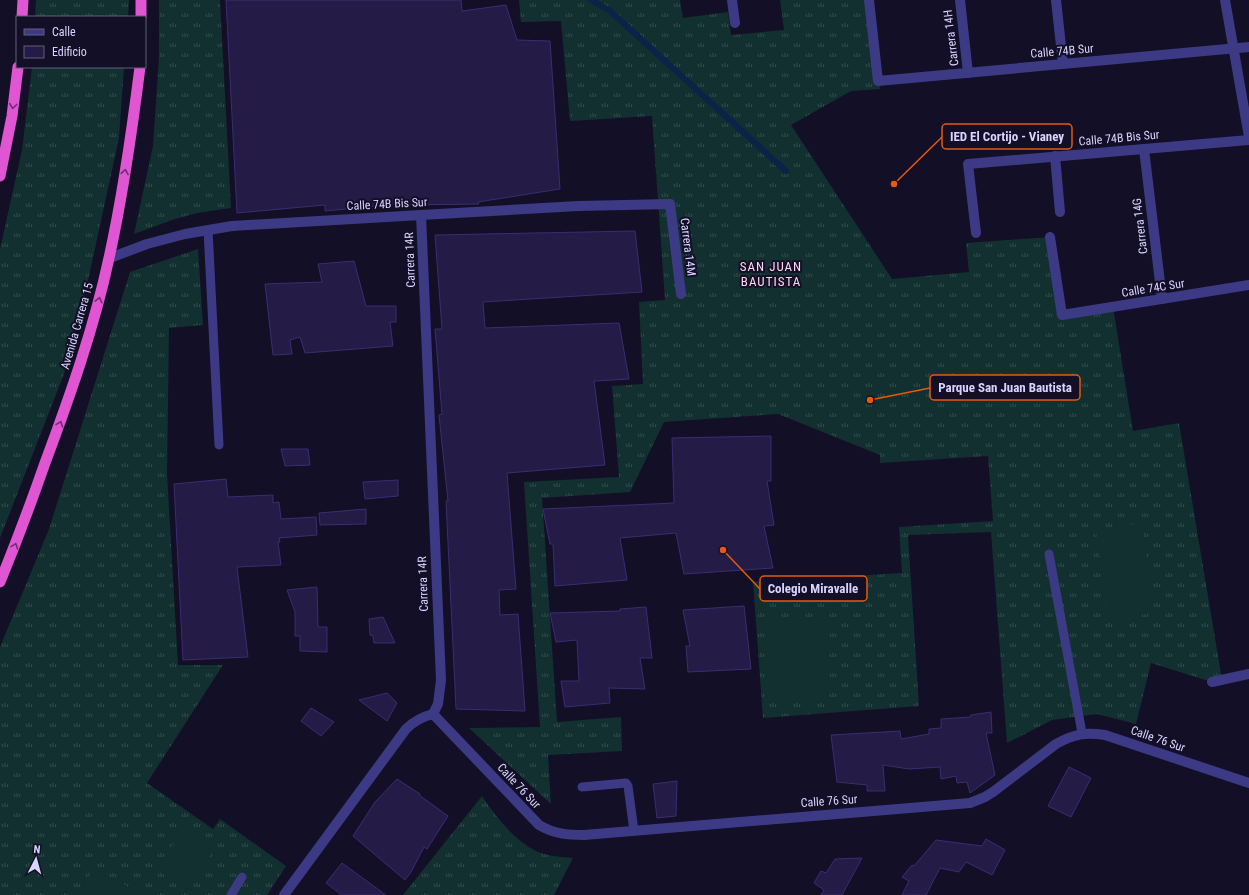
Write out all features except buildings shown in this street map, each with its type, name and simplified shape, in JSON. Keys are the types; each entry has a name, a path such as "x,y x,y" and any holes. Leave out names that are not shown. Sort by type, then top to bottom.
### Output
{"highway":[{"path":"22,16 23,0"},
{"path":"141,0 141,16"},
{"path":"0,176 12,116 18,68"},
{"name":"Avenida Carrera 15","path":"0,582 12,554 67,403 97,308 110,258 140,68"}],"street":[{"path":"732,0 735,23"},
{"name":"Calle 74B Sur","path":"869,0 878,81 1249,47"},
{"name":"Carrera 14H","path":"960,0 968,73"},
{"path":"1056,0 1063,64"},
{"path":"1226,0 1249,137"},
{"name":"Calle 74B Bis Sur","path":"976,233 968,164 1249,140"},
{"name":"Carrera 14G","path":"1144,149 1162,299"},
{"path":"1055,156 1060,212"},
{"name":"Calle 74B Bis Sur","path":"110,258 147,244 185,234 232,226 578,206 670,204"},
{"name":"Carrera 14M","path":"670,204 681,294"},
{"name":"Carrera 14R","path":"421,215 441,680 438,704 433,714"},
{"name":"Calle 74C Sur","path":"1050,237 1062,315 1249,285"},
{"path":"1212,682 1249,674"},
{"path":"284,895 406,729 414,722 433,714"},
{"name":"Calle 76 Sur","path":"433,714 539,825 548,830 567,835 634,831 970,802 985,797 1056,744 1066,738 1082,733 1105,735 1249,783"}],"lane":[{"path":"208,230 218,445"},
{"path":"1048,554 1082,733"},
{"path":"582,787 626,783 628,786 634,831"},
{"path":"231,895 242,877"}],"green space":[{"path":"36,0 129,0 128,16 35,16"},
{"path":"159,0 220,0 231,208 197,213 175,219 134,234 153,146 159,57"},
{"path":"519,0 680,0 683,18 728,12 731,35 784,30 780,0 869,0 880,89 851,91 791,125 892,279 969,272 966,243 1050,237 1062,315 1113,307 1133,431 1179,423 1222,680 1212,682 1151,663 1136,724 1097,714 1052,720 1007,743 991,532 908,535 919,706 763,718 753,582 902,573 899,527 993,521 988,456 880,463 880,455 778,414 664,422 630,492 542,498 557,722 621,717 622,751 548,755 551,804 469,728 540,727 524,482 619,477 612,386 643,384 639,302 665,300 652,116 570,121 561,21 521,22"},
{"path":"32,68 124,68 119,138 89,276 64,374 0,538 0,249 22,150"},
{"path":"198,249 203,325 169,328 167,473 178,665 223,665 147,783 213,829 220,819 286,866 267,895 0,895 0,647 49,529 130,272"},
{"path":"1142,523 1154,613 1108,619 1096,530"},
{"path":"826,619 826,699 769,699 769,620"},
{"path":"482,796 493,812 512,834 528,846 545,854 573,858 554,895 403,895"},
{"path":"183,830 213,851 187,890 156,869"},
{"path":"92,869 145,895 80,895"}],"waterway":[{"path":"591,0 610,11 786,171"}],"place":[{"name":"IED El Cortijo - Vianey","path":"894,184"},
{"name":"Parque San Juan Bautista","path":"870,400"},
{"name":"Colegio Miravalle","path":"723,550"}],"district":[{"name":"SAN JUAN BAUTISTA","path":"771,274"}]}
